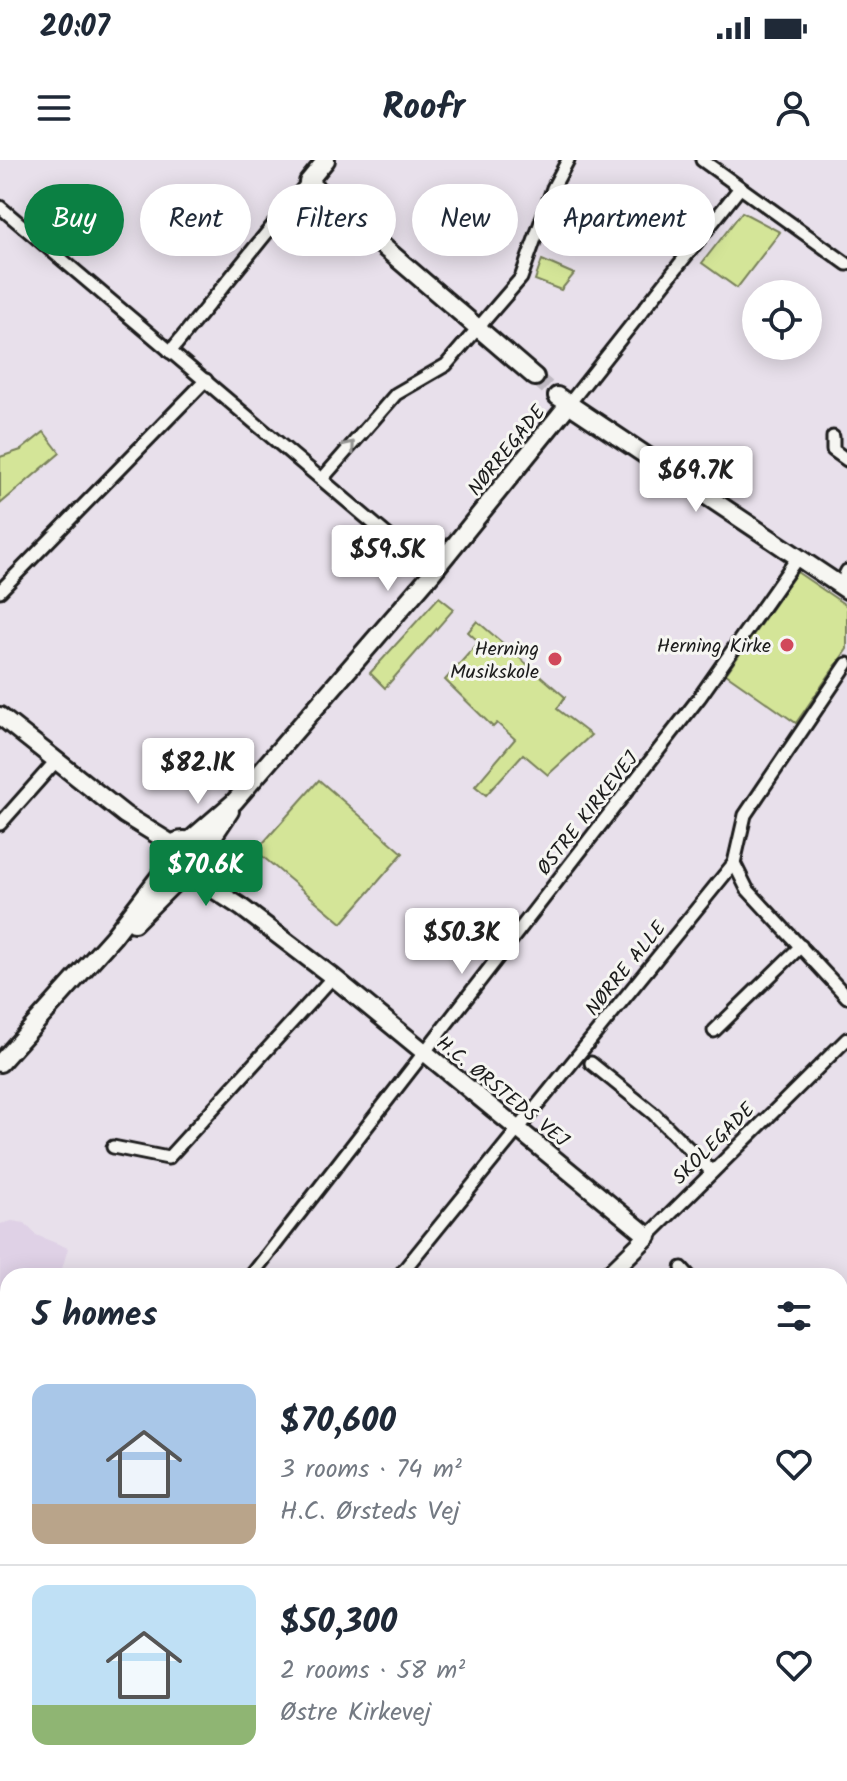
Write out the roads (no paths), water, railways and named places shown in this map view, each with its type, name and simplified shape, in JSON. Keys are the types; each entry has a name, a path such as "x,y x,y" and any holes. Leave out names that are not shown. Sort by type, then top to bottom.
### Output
{"street":[{"path":"170,352 326,160"},
{"path":"322,479 396,394 446,365 521,278 553,188 568,160"},
{"path":"702,160 847,264"},
{"path":"308,182 535,377"},
{"name":"NØRREGADE","path":"0,1063 183,860 432,573 562,401 739,189"},
{"path":"0,207 432,573"},
{"path":"0,591 206,380"},
{"path":"562,401 798,557 846,579"},
{"path":"833,437 833,450 847,460"},
{"name":"ØSTRE KIRKEVEJ","path":"257,1268 699,698 798,557"},
{"name":"NØRRE ALLE","path":"406,1268 734,863 745,815 847,664"},
{"name":"H.C. ØRSTEDS VEJ","path":"0,716 333,977 648,1236"},
{"path":"0,824 56,761"},
{"path":"734,863 747,889 847,997"},
{"path":"714,1031 801,946"},
{"path":"113,1147 168,1158 333,977"},
{"name":"SKOLEGADE","path":"615,1268 847,1039"},
{"path":"591,1063 654,1114 712,1172"}],"tunnel":[{"path":"535,377 557,396"}],"place":[{"name":"Herning Kirke","path":"787,645"},
{"name":"Herning Musikskole","path":"555,659"}]}
